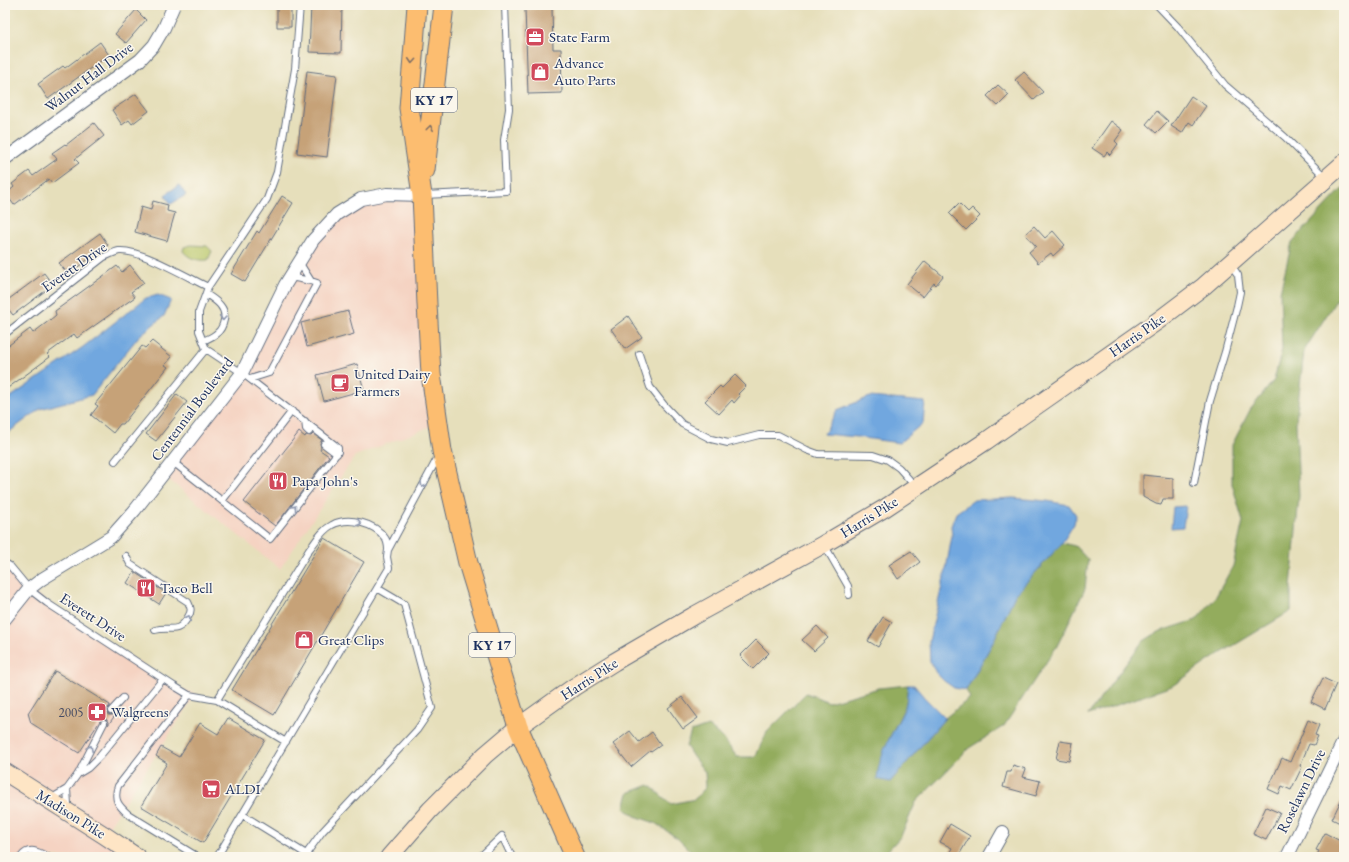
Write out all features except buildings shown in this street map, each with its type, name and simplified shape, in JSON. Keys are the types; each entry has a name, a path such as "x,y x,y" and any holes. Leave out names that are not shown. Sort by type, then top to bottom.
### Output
{"main road":[{"name":"KY 17","path":"417,5 409,108 422,195 426,304 431,374 442,451 468,563 518,727 575,857"},
{"name":"KY 17","path":"422,195 444,5"},
{"name":"Harris Pike","path":"389,857 430,810 485,755 518,727 574,687 614,662 885,508 986,441 1159,320 1204,286 1344,163"},
{"name":"Madison Pike","path":"5,772 137,857"}],"street":[{"name":"Walnut Hall Drive","path":"5,159 140,60 154,45 164,28 174,5"},
{"name":"Centennial Boulevard","path":"5,619 29,588 42,578 111,537 246,376 290,277 313,240 337,214 361,198 387,194 422,195"},
{"name":"Roselawn Drive","path":"1287,857 1344,740"},
{"path":"989,857 1003,832"}],"lane":[{"path":"173,462 270,539 338,452 338,448 335,445 305,421 246,376 206,349 199,331 199,312 208,287 266,200 277,172 295,69 300,5"},
{"path":"422,195 506,191 504,140 509,109 505,5"},
{"path":"1157,5 1178,27 1225,84 1284,137 1326,178"},
{"name":"Everett Drive","path":"5,334 104,257 118,251 129,252 146,257 208,287"},
{"path":"299,262 311,281"},
{"path":"1194,484 1210,401 1225,352 1240,292 1238,275 1230,264"},
{"path":"246,376 270,373 317,284 311,281 290,277"},
{"path":"203,341 216,334 223,326 225,316 223,307 206,294"},
{"path":"115,461 206,349"},
{"path":"639,354 650,387 664,405 682,424 711,439 728,443 758,434 778,435 818,454 873,455 888,460 894,464 916,487"},
{"path":"222,501 292,411"},
{"path":"305,421 306,429 309,432"},
{"path":"324,444 337,454"},
{"path":"388,550 442,451"},
{"path":"217,700 309,550 323,531 333,524 347,521 359,521 379,531 386,539 389,568 217,857"},
{"path":"824,544 848,586 848,595"},
{"path":"126,556 130,564 188,602 191,608 191,613 185,624 171,630 163,628 155,630"},
{"name":"Everett Drive","path":"5,563 10,566 29,588 47,603 189,695"},
{"path":"242,814 307,856 322,832 417,730 432,708 404,604 377,588"},
{"path":"78,774 88,768 100,756 164,679"},
{"path":"198,857 128,814 118,805 116,793 118,786 189,695 217,700 286,742"},
{"path":"111,711 124,698"},
{"path":"49,800 67,789 78,774 104,723"},
{"path":"67,789 68,804 72,815"},
{"path":"480,857 502,836 512,857"},
{"path":"21,857 24,853 31,850 37,851 48,857"}],"shaded area":[{"path":"422,195 437,424 355,456 280,569 163,475 242,373 313,240 361,199"},
{"path":"5,563 29,589 174,686 196,694 104,834 136,857 5,857"}],"green space":[{"path":"1344,187 1344,292 1335,302 1304,351 1296,421 1299,496 1291,587 1291,611 1213,658 1172,686 1088,715 1142,642 1158,632 1196,620 1215,598 1233,566 1243,521 1232,484 1232,445 1250,410 1274,380 1282,349 1280,292 1292,242"},
{"path":"191,245 207,246 212,251 208,260 194,259 185,254 183,251 184,247"},
{"path":"1062,543 1075,546 1088,560 1085,589 1057,646 1004,726 969,748 916,802 901,836 882,857 694,857 677,838 655,823 635,816 624,808 628,793 649,785 671,804 695,799 706,787 705,772 686,746 691,732 708,726 723,738 737,757 755,757 767,732 806,693 829,702 879,688 908,685 906,705 890,737 890,782 945,718 970,698 966,690 992,644 1015,595"}],"water":[{"path":"179,185 186,195 171,204 165,195"},
{"path":"158,295 171,300 164,316 139,336 92,395 40,409 5,435 5,401 83,347 146,298"},
{"path":"870,397 925,402 923,423 899,443 824,434 837,410"},
{"path":"1013,498 1047,501 1069,505 1076,515 1074,524 1062,543 1015,595 992,644 966,690 954,688 936,673 930,661 929,641 946,569 952,536 951,526 956,513 974,500"},
{"path":"1186,506 1183,527 1171,528 1173,507"},
{"path":"908,685 914,685 945,718 890,782 877,779 878,769 884,751 905,707"}],"place":[{"name":"State Farm","path":"535,37"},
{"name":"Advance Auto Parts","path":"540,72"},
{"name":"United Dairy Farmers","path":"340,383"},
{"name":"Papa John's","path":"278,481"},
{"name":"Taco Bell","path":"146,588"},
{"name":"Great Clips","path":"304,640"},
{"name":"Walgreens","path":"97,712"},
{"name":"ALDI","path":"211,789"}]}
